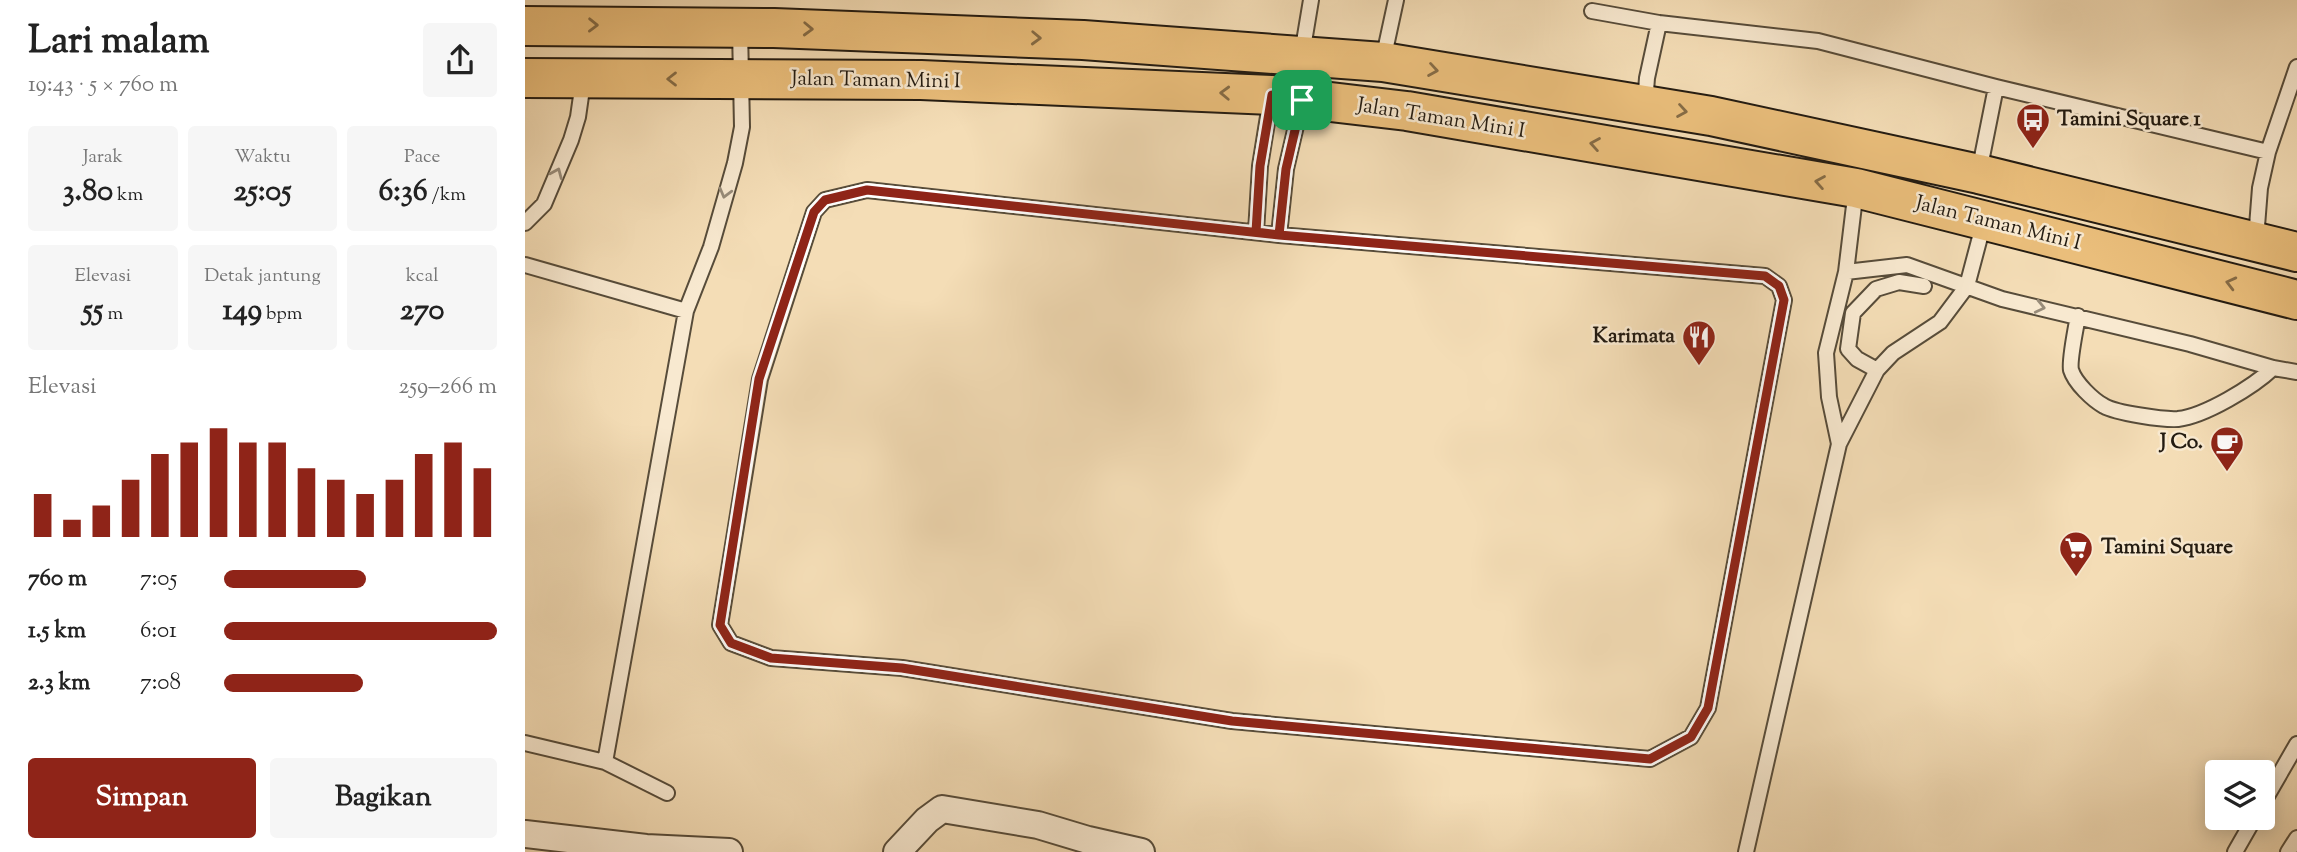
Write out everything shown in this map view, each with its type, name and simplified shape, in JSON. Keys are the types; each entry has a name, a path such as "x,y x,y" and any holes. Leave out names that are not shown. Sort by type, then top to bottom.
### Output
{"main road":[{"name":"Jalan Taman Mini I","path":"525,26 740,27 1083,40 1383,62 1710,116 1979,174 2297,252"},
{"name":"Jalan Taman Mini I","path":"525,78 921,80 1287,97 1407,111 1856,188 2297,300"}],"street":[{"path":"904,849 927,820 942,809 1038,825 1086,846 1141,852"},
{"path":"525,834 646,848 729,852"}],"lane":[{"path":"1302,55 1311,0"},
{"path":"1383,62 1396,0"},
{"path":"1592,11 1659,23 1818,41 2268,152"},
{"path":"1645,105 1647,78 1659,23"},
{"path":"605,762 686,311 711,247 735,163 742,127 740,27"},
{"path":"2256,242 2260,188 2268,152 2297,67"},
{"path":"525,223 544,204 571,141 584,79"},
{"path":"1979,174 1996,87"},
{"path":"1256,232 1260,166 1287,97"},
{"path":"1279,235 1286,169 1287,97"},
{"path":"1839,444 1829,397 1826,353 1846,272 1856,188"},
{"path":"867,190 1256,232 1765,276 1779,286 1784,300 1708,708 1691,737 1650,759 1232,721 902,668 771,658 731,643 720,625 759,379 814,212 825,200 867,190"},
{"path":"1746,852 1839,444 1877,370 1893,353 1940,322 1967,286 1985,221"},
{"path":"525,265 686,311"},
{"path":"1846,272 1907,265 2002,299 2297,372"},
{"path":"1877,370 1857,359 1848,349 1853,313 1876,289 1899,282 1924,286"},
{"path":"2078,316 2071,370 2082,387 2104,406 2156,418 2180,419 2206,410 2256,384 2273,368"},
{"path":"525,743 605,762 667,793"},
{"path":"2275,782 2297,744"},
{"path":"2235,852 2248,830"},
{"path":"2288,852 2297,838"}],"place":[{"name":"Tamini Square 1","path":"2033,150"},
{"name":"Karimata","path":"1699,367"},
{"name":"J Co.","path":"2227,473"},
{"name":"Tamini Square","path":"2076,578"}],"route":[{"path":"1302,100 1272,95 1260,166 1256,232 1279,235 1765,276 1779,286 1784,300 1708,708 1691,737 1650,759 1232,721 902,668 771,658 731,643 720,625 759,379 814,212 825,200 867,190 1279,235 1286,169 1302,100"}]}
